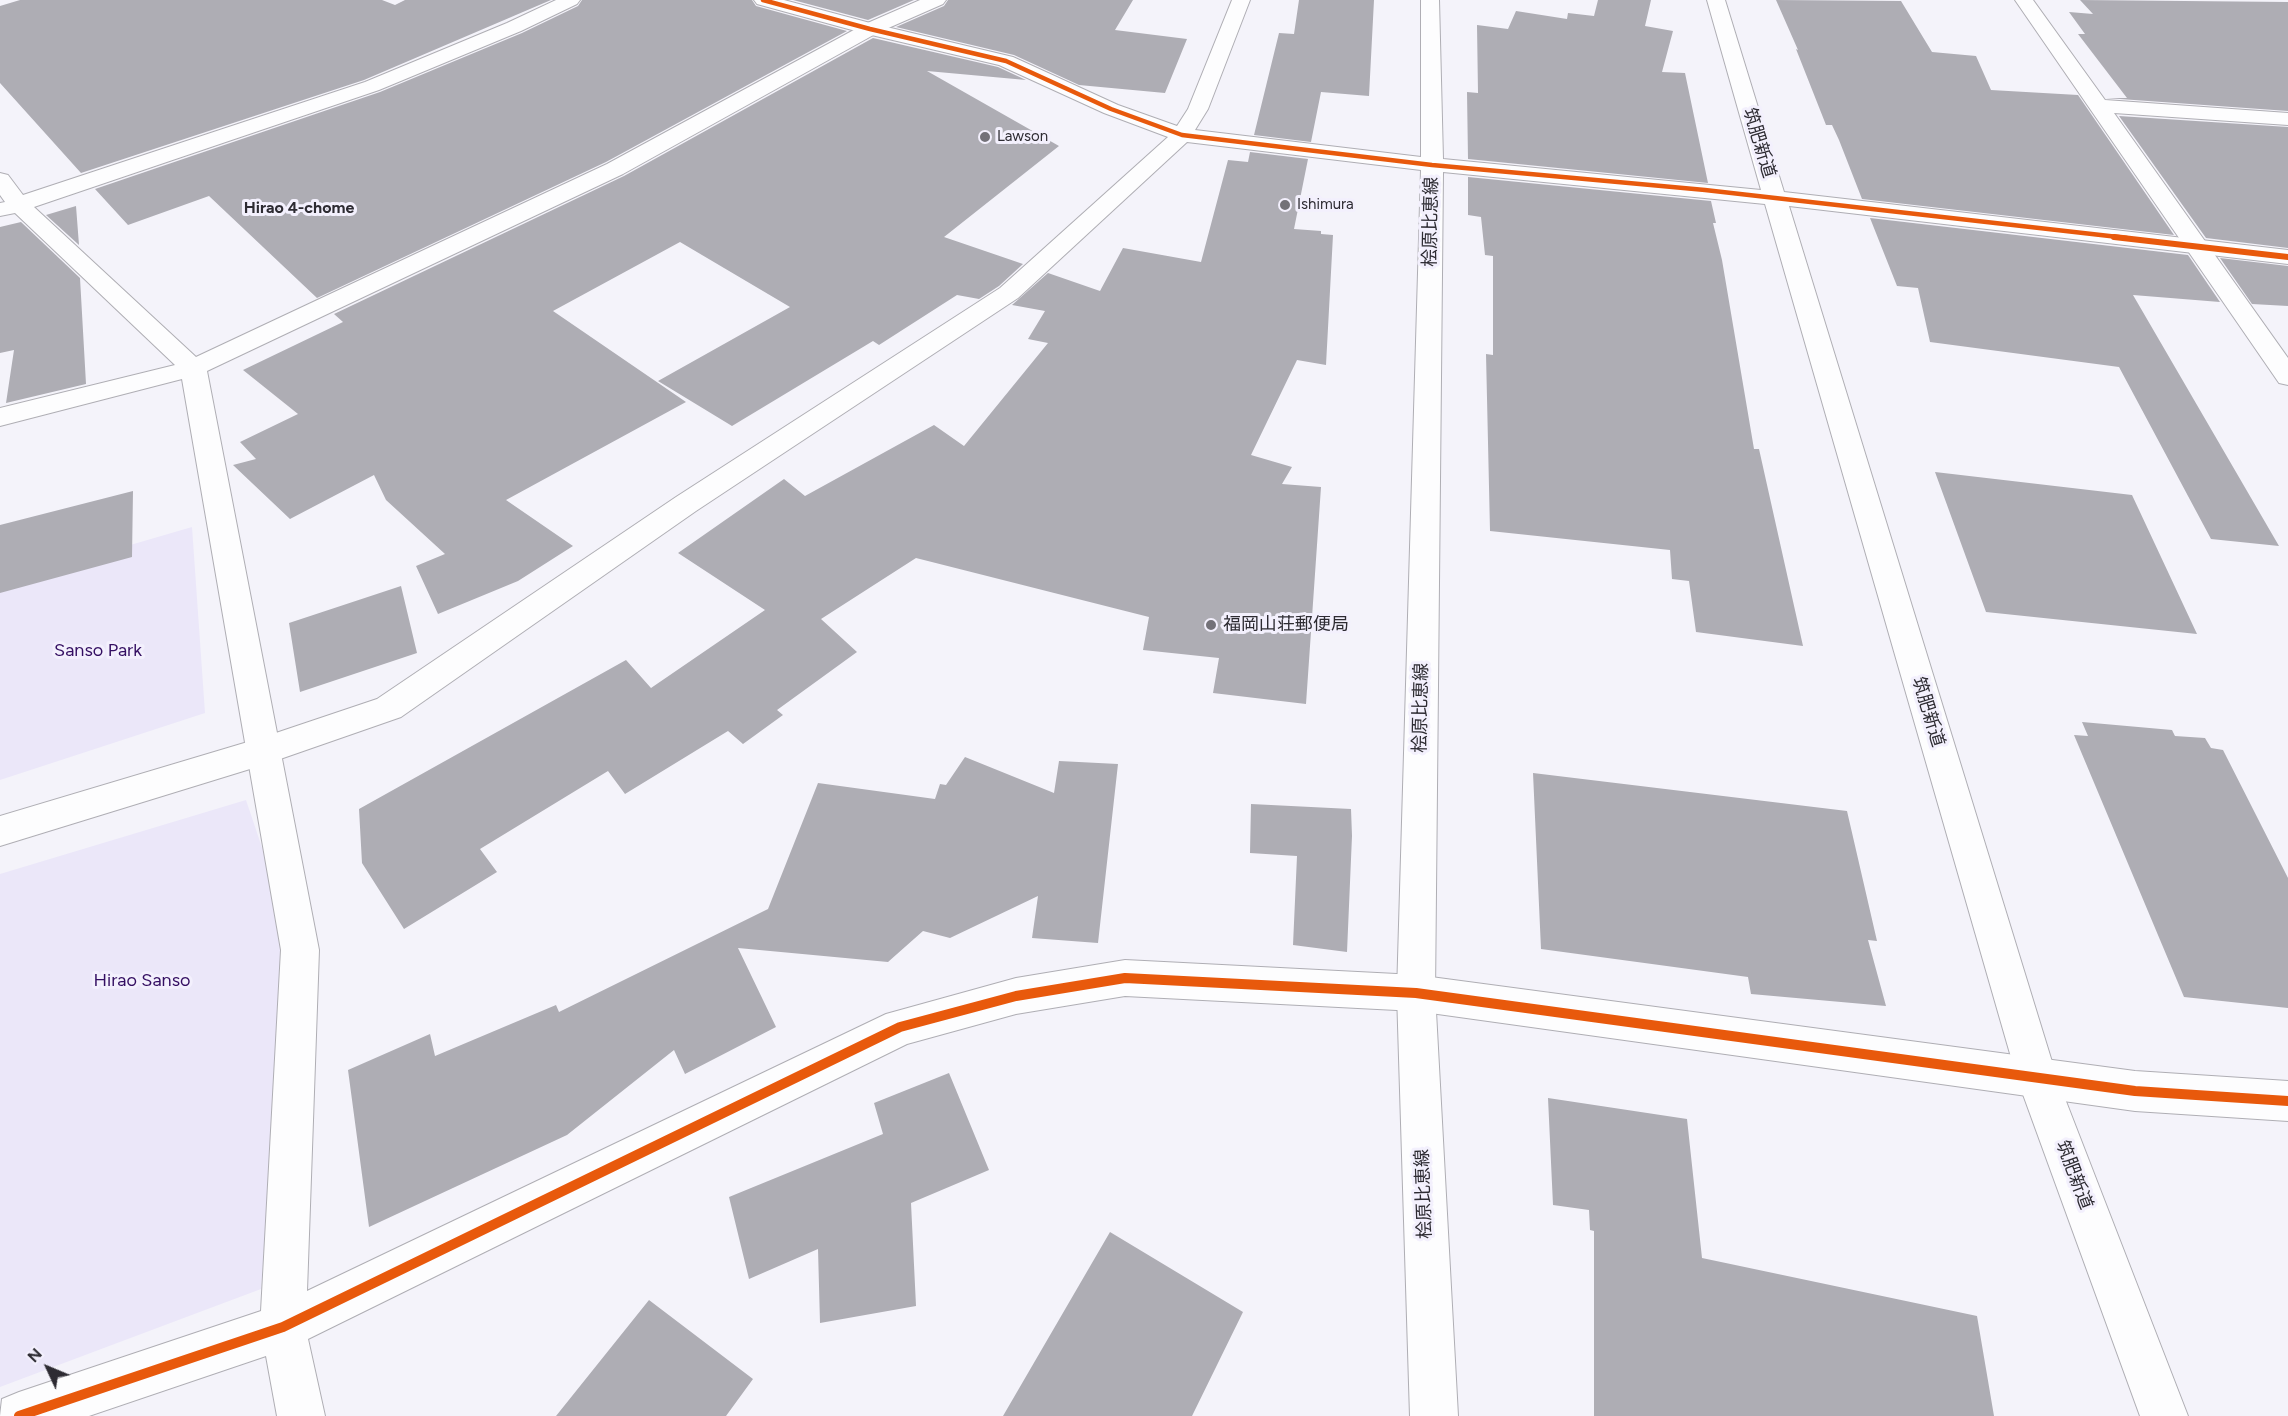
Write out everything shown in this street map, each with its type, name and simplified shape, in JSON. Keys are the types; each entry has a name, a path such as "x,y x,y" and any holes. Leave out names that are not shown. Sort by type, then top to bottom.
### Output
{"street":[{"path":"6,199 372,86 514,27 571,0"},
{"path":"0,417 193,368 615,169 870,29 938,0"},
{"path":"0,831 263,751 389,708 686,504 1009,293 1182,135 1198,109 1241,0"},
{"name":"桧原比恵線","path":"1430,0 1432,165 1416,993 1434,1416"},
{"name":"筑肥新道","path":"1716,0 2037,1078 2164,1416"},
{"path":"2024,0 2194,246 2288,377"},
{"path":"770,1 870,29 1006,61 1111,109 1182,135 1432,165 1705,190 1776,200 2288,256"},
{"path":"2097,106 2288,119"},
{"path":"6,199 193,368 300,950 283,1327 301,1416"},
{"path":"19,1416 283,1327 900,1027 1016,996 1125,978 1416,993 2135,1091 2288,1101"}],"green space":[{"name":"Sanso Park","path":"192,527 205,713 0,780 0,583"},
{"name":"Hirao Sanso","path":"246,800 289,928 261,1289 0,1387 0,874"}],"building":[{"path":"20,0 382,0 395,5 405,0 551,0 364,80 81,173 0,83 0,6"},
{"path":"582,0 752,0 756,6 847,31 606,162 317,298 209,196 128,225 95,189 380,92 522,33 578,6"},
{"path":"793,0 914,0 868,20"},
{"path":"948,0 1133,0 1115,30 1187,39 1165,93 1079,85 1014,55 896,27 944,6"},
{"path":"1299,0 1374,0 1369,96 1321,92 1311,142 1254,135 1279,33 1294,34"},
{"path":"1598,0 1651,0 1645,26 1673,31 1662,72 1685,73 1708,183 1468,159 1467,92 1478,93 1477,25 1508,29 1516,11 1567,19 1568,13 1594,16"},
{"path":"1776,0 1901,1 1932,52 1976,56 1991,90 2078,95 2174,235 1862,199 1832,125 1826,125 1796,49 1798,50"},
{"path":"2080,0 2288,2 2288,111 2106,98 2127,98 2078,34 2085,34 2069,12 2093,14"},
{"path":"873,38 998,67 1026,80 927,71 1059,146 944,237 1023,264 999,286 979,299 957,295 879,345 873,341 732,426 658,381 790,307 680,242 553,311 686,402 506,500 573,546 518,581 438,614 416,566 445,554 386,500 374,475 290,519 233,465 256,459 240,442 298,414 243,370 343,322 334,314 624,176"},
{"path":"2119,116 2288,127 2288,248 2206,238"},
{"path":"1250,152 1308,159 1294,229 1321,231 1321,234 1333,235 1326,365 1297,360 1251,455 1292,467 1282,484 1321,487 1306,704 1213,693 1219,658 1143,650 1149,617 916,558 821,619 857,652 777,710 783,715 743,744 728,731 625,794 608,771 480,849 497,872 404,929 362,863 359,809 626,660 651,688 765,610 678,553 784,479 805,496 934,425 964,446 1048,343 1028,339 1045,311 1012,305 1048,273 1100,291 1123,248 1201,262 1228,160 1248,162"},
{"path":"1468,177 1711,201 1754,449 1759,449 1803,646 1696,632 1689,581 1672,579 1670,550 1490,531 1486,354 1493,355 1493,256 1485,255 1481,217 1468,215"},
{"path":"76,206 79,245 46,215"},
{"path":"1870,218 2188,255 2220,302 2133,295 2279,546 2211,539 2119,367 1930,342 1918,288 1897,286"},
{"path":"21,222 80,278 86,384 6,403 14,350 0,353 0,227"},
{"path":"2220,258 2288,266 2288,306 2252,304"},
{"path":"1935,472 2132,495 2197,634 1986,612"},
{"path":"133,491 132,557 0,593 0,525"},
{"path":"401,586 417,653 300,692 289,623"},
{"path":"2082,722 2172,730 2175,736 2205,738 2211,748 2223,750 2288,878 2288,1008 2184,997 2074,735 2088,736"},
{"path":"965,757 1054,793 1059,761 1118,764 1098,943 1032,938 1038,896 950,938 923,931 888,962 738,948 776,1027 685,1074 674,1050 567,1135 369,1227 348,1070 430,1034 435,1056 556,1005 559,1012 768,909 818,783 935,799 940,784 946,785"},
{"path":"1533,773 1847,811 1877,941 1868,940 1886,1006 1751,994 1748,977 1541,949"},
{"path":"1251,804 1351,809 1347,952 1293,945 1297,856 1250,853"},
{"path":"949,1073 989,1170 911,1203 916,1306 820,1323 818,1249 749,1279 729,1197 883,1134 874,1103"},
{"path":"1548,1098 1687,1119 1702,1258 1977,1316 1994,1416 1594,1416 1594,1231 1590,1230 1589,1210 1553,1205"},
{"path":"1110,1232 1243,1312 1192,1416 1003,1416"},
{"path":"649,1300 753,1379 726,1416 556,1416"}],"cycle path":[{"path":"763,0 870,29 1006,61 1111,109 1182,135 1432,165 1705,190 2288,257"},
{"path":"19,1416 283,1327 900,1027 1016,996 1125,978 1416,993 2135,1091 2288,1101"}],"place":[{"name":"Lawson","path":"985,137"},
{"name":"Ishimura","path":"1285,205"},
{"name":"福岡山荘郵便局","path":"1211,625"}],"district":[{"name":"Hirao 4-chome","path":"299,208"}]}
